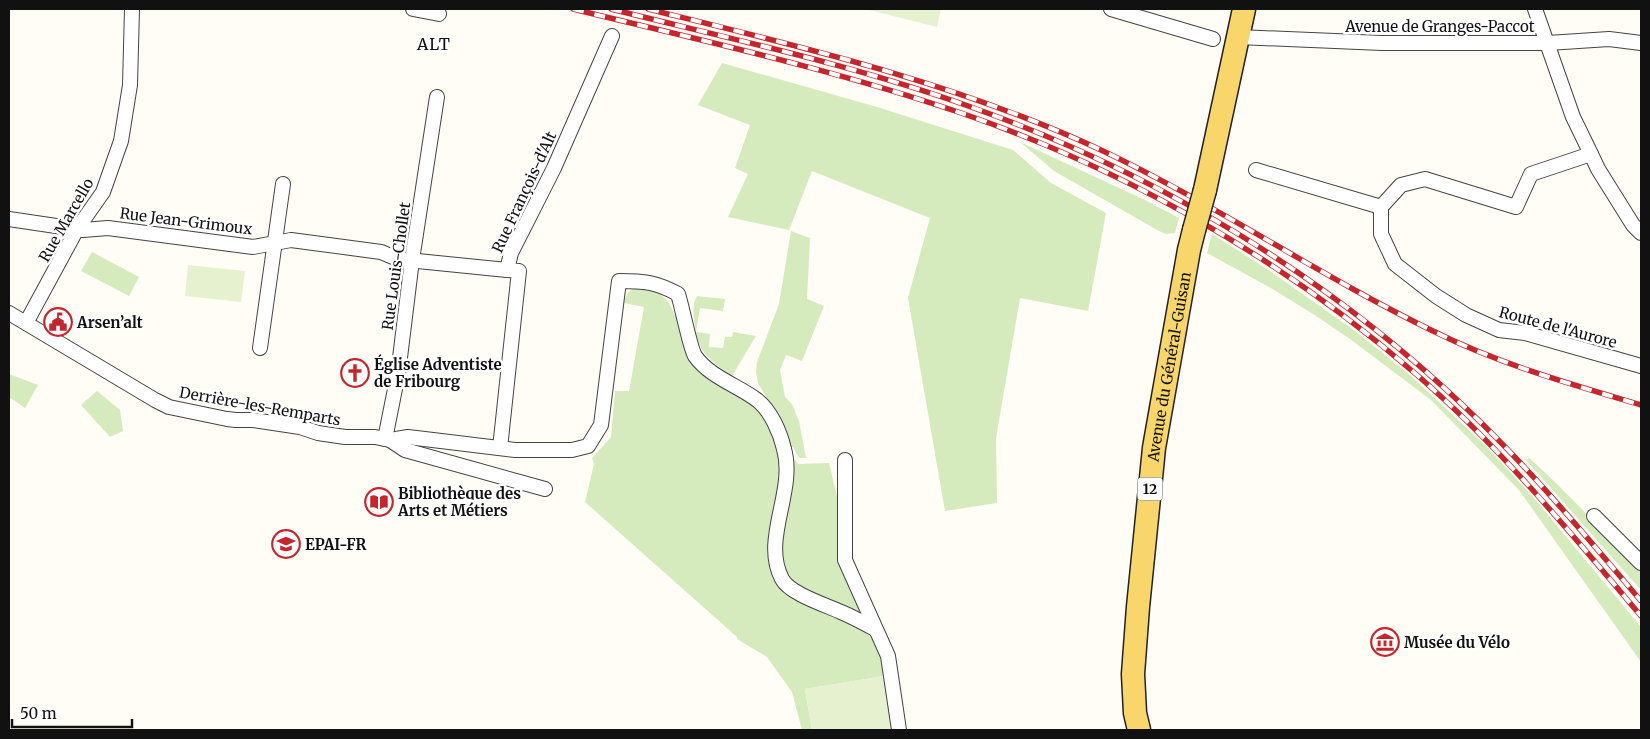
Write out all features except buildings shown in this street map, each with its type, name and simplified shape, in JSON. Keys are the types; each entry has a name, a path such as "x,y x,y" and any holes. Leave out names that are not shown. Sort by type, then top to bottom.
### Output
{"main road":[{"name":"Avenue du Général-Guisan","path":"1140,730 1135,713 1133,674 1154,448 1189,250 1205,190 1244,9"}],"street":[{"name":"Rue Marcello","path":"26,324 78,229 103,192 121,140 130,85 132,9"},
{"path":"413,9 439,14"},
{"path":"1111,9 1213,40"},
{"path":"1535,9 1574,117 1590,154 1633,225 1641,233"},
{"name":"Rue François-d'Alt","path":"500,448 519,271 507,270 511,253 554,168 612,36"},
{"name":"Avenue de Granges-Paccot","path":"1238,37 1382,43 1548,43 1609,39 1641,43"},
{"name":"Rue Louis-Chollet","path":"388,439 412,260 437,97"},
{"path":"1256,170 1381,207 1401,185 1425,179 1516,206 1531,174 1590,154"},
{"path":"260,348 283,184"},
{"name":"Route de l'Aurore","path":"1381,207 1381,234 1394,264 1466,316 1499,330 1525,333 1641,366"},
{"name":"Rue Jean-Grimoux","path":"9,219 83,230 108,228 253,247 291,240 381,252 398,259 507,270"},
{"name":"Derrière-les-Remparts","path":"9,313 169,407 236,420 253,420 300,427 318,433 345,437 388,439 408,437 516,450 572,450 588,446 601,425 619,281 644,281 663,286 678,294 694,355 722,379 758,400 771,416 784,449 788,472 776,536 776,563 783,581 800,595 875,628"},
{"name":"Derrière-les-Remparts","path":"388,439 405,450 545,489"},
{"path":"845,460 845,560 888,656 899,730"},
{"path":"1594,516 1641,563"}],"green space":[{"path":"865,9 941,9 937,27"},
{"path":"722,63 877,107 1013,150 1051,183 1106,213 1088,311 1020,298 996,438 997,503 945,511 908,298 930,218 812,171 789,230 728,217 748,174 735,168 750,125 698,105"},
{"path":"1020,142 1145,200 1179,218 1175,233 1166,234 1159,231 1054,171"},
{"path":"791,231 810,238 807,299 824,306 802,361 786,355 780,370 785,397 792,404 799,421 806,458 799,458 793,447 789,447 783,427 758,383 756,372 757,362 779,304"},
{"path":"1212,234 1267,269 1355,331 1411,376 1486,446 1534,498 1641,627 1641,662 1519,490 1431,400 1350,339 1313,314 1207,253"},
{"path":"92,252 139,277 129,296 81,271"},
{"path":"188,265 245,271 241,302 185,296"},
{"path":"644,287 656,291 668,301 676,317 688,353 755,406 767,423 780,455 782,471 770,565 779,586 790,597 863,629 878,651 884,676 805,689 812,730 802,730 792,692 767,657 737,639 585,502 594,464 592,458 611,437 615,391 629,391 644,307 624,303 625,299 630,291"},
{"path":"697,296 725,299 723,311 700,308 696,332 710,334 709,347 723,348 725,337 732,337 733,332 756,336 732,376 710,359 701,347 695,330 693,309"},
{"path":"9,374 38,385 25,408 9,397"},
{"path":"97,391 120,410 123,431 110,437 81,405"},
{"path":"791,455 798,464 829,463 837,496 839,496 862,611 860,613 809,594 793,582 783,565 780,542"},
{"path":"1529,458 1641,570 1641,590 1526,460"},
{"path":"884,676 892,730 812,730 805,689"}],"railway":[{"path":"573,9 819,70 964,114 1086,163 1203,223 1259,257 1314,294 1417,375 1477,431 1534,491 1641,616"},
{"path":"611,9 837,65 927,92 1040,133 1107,163 1172,196 1298,272 1357,315 1414,362 1492,433 1579,528 1641,601"},
{"path":"648,9 878,69 935,86 1047,126 1101,150 1185,193 1349,287 1458,343 1535,372 1641,405"}],"place":[{"name":"Arsen’alt","path":"58,322"},
{"name":"Église Adventiste de Fribourg","path":"355,373"},
{"name":"Bibliothèque des Arts et Métiers","path":"379,502"},
{"name":"EPAI-FR","path":"286,544"},
{"name":"Musée du Vélo","path":"1385,642"}],"district":[{"name":"ALT","path":"434,44"}]}
